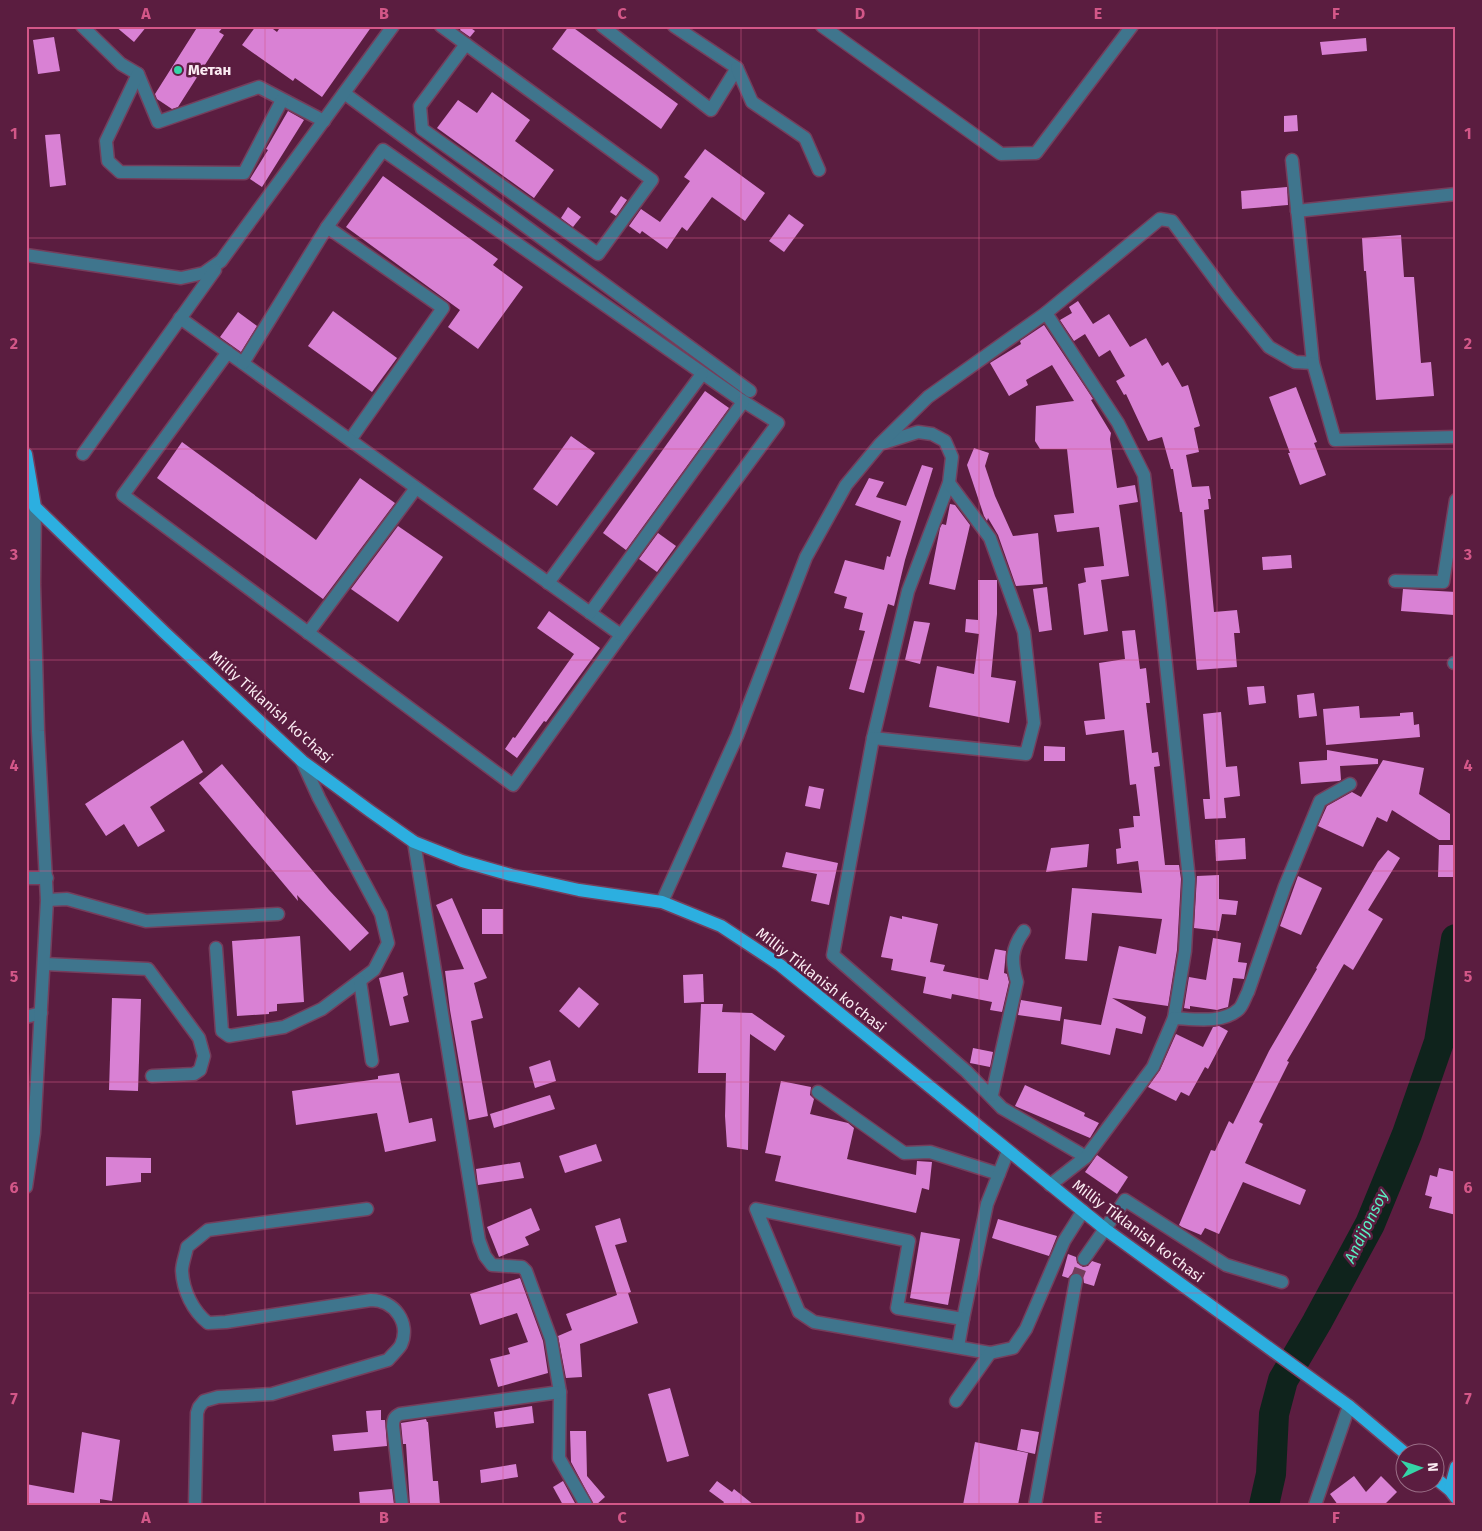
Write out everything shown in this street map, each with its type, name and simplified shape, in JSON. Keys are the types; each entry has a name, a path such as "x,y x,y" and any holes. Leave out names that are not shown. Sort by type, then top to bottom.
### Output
{"main road":[{"path":"26,454 35,507"},
{"name":"Milliy Tiklanish ko'chasi","path":"35,507 165,633 302,761 414,842 462,861 512,875 579,890 662,902 721,926 780,965 1105,1229 1349,1406 1394,1444"},
{"path":"1453,1494 1456,1467"}],"street":[{"path":"82,26 121,64 138,74 158,122 259,88 324,121"},
{"path":"82,454 393,26"},
{"path":"441,26 466,44 652,180 598,254 422,129 420,106 466,44"},
{"path":"602,26 711,110 737,68"},
{"path":"674,26 737,68 752,102 805,138 820,170"},
{"path":"822,26 1002,154 1036,153 1132,26"},
{"path":"138,74 106,140 108,161 120,172 244,173 282,100"},
{"path":"228,352 123,495 512,785 778,423 746,396 344,93"},
{"path":"243,363 327,227 383,150 702,374 746,396"},
{"path":"1292,160 1313,363 1335,440 1456,438"},
{"path":"1297,211 1456,194"},
{"path":"662,902 737,736 806,557 846,485 880,444 928,397 1046,313 1160,220 1172,221 1230,299 1269,347 1295,362 1313,363"},
{"path":"327,227 443,308 350,440"},
{"path":"26,255 181,278 204,273 221,262"},
{"path":"1046,313 1118,423 1144,474 1188,879 1185,952 1174,1018 1153,1067 1086,1158 1050,1185"},
{"path":"180,318 621,635"},
{"path":"548,583 702,374"},
{"path":"590,613 746,396"},
{"path":"880,444 918,432 932,434 945,441 952,457 949,483 908,591 873,738 833,956 966,1071 992,1095 1002,1108 1086,1158"},
{"path":"873,738 1026,754 1034,723 1024,632 990,538 949,483"},
{"path":"308,633 416,488"},
{"path":"1395,581 1443,582 1456,500"},
{"path":"26,1187 31,1108 45,964 48,900 32,731 30,584 35,507"},
{"path":"216,948 222,1031 229,1036 284,1026 322,1009 374,970 388,943 381,914 319,798 302,761"},
{"path":"1174,1018 1212,1019 1228,1017 1240,1008 1248,992 1285,886 1320,801 1350,784"},
{"path":"414,842 479,1240 485,1256 492,1265 522,1267 526,1271 551,1339 560,1392 559,1458 586,1505"},
{"path":"26,878 47,878"},
{"path":"48,900 67,899 146,921 278,914"},
{"path":"992,1095 1017,982 1012,965 1016,942 1024,931"},
{"path":"45,964 148,969 199,1038 204,1056 200,1070 194,1074 152,1076"},
{"path":"360,980 372,1061"},
{"path":"26,1017 41,1013"},
{"path":"818,1092 904,1154 930,1152 999,1174"},
{"path":"958,1347 987,1204 1008,1151"},
{"path":"1084,1259 1125,1200 1226,1265 1282,1282"},
{"path":"963,1319 897,1308 908,1241 756,1209 799,1312 814,1322 990,1353 1013,1348 1026,1329 1064,1242 1083,1211"},
{"path":"195,1505 197,1414 204,1401 218,1397 272,1394 388,1360 400,1346 403,1336 403,1325 398,1314 390,1304 380,1300 208,1323 197,1314 188,1295 182,1270 187,1247 208,1230 367,1210"},
{"path":"1035,1505 1076,1280"},
{"path":"956,1401 990,1353"},
{"path":"402,1505 393,1426 393,1420 396,1416 560,1392"},
{"path":"1314,1505 1349,1406"}],"building":[{"path":"115,26 147,26 134,42"},
{"path":"198,26 224,26 219,32 224,35 178,107 172,109 157,99 155,94"},
{"path":"256,26 269,26 277,32 281,26 372,26 322,97 295,78 293,81 242,45"},
{"path":"462,26 468,26 475,31 470,37 460,30"},
{"path":"569,26 678,104 661,129 552,49"},
{"path":"54,37 60,71 38,74 33,40"},
{"path":"1366,38 1367,51 1322,55 1320,42"},
{"path":"492,92 530,120 515,141 554,170 534,198 437,128 458,100 477,113"},
{"path":"288,111 304,120 262,187 250,179 268,150 266,149"},
{"path":"1297,115 1298,131 1284,132 1284,116"},
{"path":"60,134 66,185 50,187 45,135"},
{"path":"705,149 765,193 745,221 712,197 687,231 682,227 667,249 642,231 640,234 629,226 641,209 660,222 690,181 684,177"},
{"path":"383,176 498,259 493,265 523,287 478,349 448,327 460,310 346,227"},
{"path":"1287,187 1288,205 1242,209 1241,191"},
{"path":"621,196 627,200 616,216 610,212"},
{"path":"568,207 581,217 573,227 561,218"},
{"path":"789,214 804,225 784,252 769,241"},
{"path":"1401,235 1404,277 1414,277 1421,363 1431,362 1434,396 1376,400 1362,238"},
{"path":"1078,301 1093,324 1109,314 1130,347 1146,338 1162,366 1168,362 1182,387 1188,385 1200,426 1194,428 1199,452 1186,455 1192,487 1209,486 1211,499 1208,499 1209,509 1204,510 1214,612 1237,610 1240,633 1234,633 1237,667 1197,670 1182,512 1180,512 1173,469 1171,469 1162,437 1148,441 1126,394 1124,395 1116,381 1125,376 1110,350 1099,357 1085,334 1074,341 1060,320 1072,313 1069,307"},
{"path":"333,311 397,358 372,392 308,346"},
{"path":"238,312 257,326 241,352 220,337"},
{"path":"1044,325 1093,399 1091,400 1111,433 1110,439 1117,488 1135,485 1138,502 1119,505 1129,576 1101,580 1108,631 1084,635 1078,584 1086,582 1084,568 1104,566 1099,527 1057,532 1054,515 1074,513 1067,449 1040,449 1035,441 1036,406 1074,401 1052,365 1026,380 1028,385 1009,396 990,363 1021,344 1020,341"},
{"path":"1296,387 1317,442 1314,443 1326,475 1300,485 1269,397"},
{"path":"705,391 729,408 626,550 603,533"},
{"path":"571,436 595,453 557,506 533,489"},
{"path":"182,442 316,540 360,478 395,503 323,599 157,478"},
{"path":"974,448 989,453 985,466 995,496 1013,536 1038,533 1043,584 1016,586 998,535 988,518 987,521 984,516 967,465"},
{"path":"922,465 933,468 905,560 894,606 888,604 864,693 849,689 865,631 859,630 863,613 844,608 847,597 834,593 845,560 884,570 887,556 890,557 901,521 855,505 869,478 884,482 876,497 906,506"},
{"path":"950,504 955,505 970,525 955,590 929,584 940,528 942,524 946,525"},
{"path":"398,526 443,557 398,622 351,589"},
{"path":"658,533 676,546 657,572 639,559"},
{"path":"1291,555 1292,568 1263,570 1262,557"},
{"path":"978,580 997,580 997,614 991,677 1016,681 1009,723 929,707 937,666 974,674 979,634 965,632 966,619 978,620"},
{"path":"1047,587 1052,630 1039,632 1033,589"},
{"path":"1403,589 1456,592 1454,615 1401,611"},
{"path":"549,611 600,648 517,758 505,749 513,737 515,738 574,654 537,628"},
{"path":"914,621 930,623 920,664 905,660"},
{"path":"1135,630 1140,669 1146,668 1150,703 1146,703 1152,753 1158,752 1160,766 1154,767 1165,865 1179,865 1181,879 1177,950 1168,1006 1112,998 1146,1017 1142,1034 1116,1028 1110,1055 1061,1044 1064,1019 1101,1025 1119,946 1156,954 1162,919 1092,913 1087,961 1065,959 1072,888 1142,893 1138,861 1117,864 1116,849 1121,848 1119,829 1134,827 1133,816 1140,816 1136,784 1130,785 1124,730 1086,735 1084,721 1105,719 1099,663 1125,659 1122,631"},
{"path":"1264,686 1266,703 1249,705 1247,687"},
{"path":"1314,693 1317,716 1299,718 1297,695"},
{"path":"1359,706 1360,718 1400,716 1400,713 1413,712 1414,725 1419,724 1420,737 1326,745 1323,709"},
{"path":"1221,712 1226,767 1237,766 1240,796 1224,798 1226,818 1205,819 1203,799 1210,799 1203,714"},
{"path":"183,740 203,772 150,807 165,831 138,847 124,824 106,836 85,804"},
{"path":"1044,746 1065,747 1065,761 1044,761"},
{"path":"1327,750 1378,759 1378,764 1340,766 1341,780 1339,781 1301,784 1299,762 1327,760"},
{"path":"1383,760 1424,768 1419,794 1450,814 1450,840 1439,840 1392,810 1387,822 1377,817 1363,847 1318,826 1327,806 1352,792 1361,797"},
{"path":"222,764 329,890 369,933 350,951 297,895 298,901 199,783"},
{"path":"809,786 824,789 820,809 805,806"},
{"path":"1245,838 1246,859 1216,861 1215,840"},
{"path":"1089,844 1087,867 1046,872 1051,848"},
{"path":"1439,845 1456,845 1453,877 1438,877"},
{"path":"1388,850 1400,858 1368,910 1383,919 1353,970 1344,964 1287,1061 1289,1062 1259,1122 1263,1124 1245,1163 1306,1190 1300,1205 1243,1182 1219,1234 1205,1228 1201,1235 1182,1227 1179,1225 1211,1150 1215,1151 1229,1121 1233,1124 1269,1051 1378,862"},
{"path":"786,852 838,863 829,905 811,901 817,874 782,867"},
{"path":"1219,875 1219,899 1238,901 1236,915 1222,914 1219,931 1194,928 1197,876"},
{"path":"1298,876 1322,888 1301,935 1280,926"},
{"path":"452,898 487,978 474,983 483,1018 471,1021 488,1116 469,1120 445,971 464,969 436,905"},
{"path":"482,909 503,909 503,934 482,934"},
{"path":"890,916 902,919 902,916 938,924 930,962 945,965 943,971 988,980 995,949 1006,951 1004,973 1007,974 1009,982 1002,1012 990,1010 992,1002 952,994 951,999 923,993 926,977 891,970 893,959 881,957"},
{"path":"300,936 304,1002 277,1004 277,1011 269,1012 269,1014 237,1016 232,941"},
{"path":"1213,938 1241,943 1238,962 1247,963 1244,979 1233,978 1228,1007 1217,1010 1190,1006 1190,1009 1184,1008 1189,977 1206,980"},
{"path":"403,972 408,995 403,997 409,1022 390,1026 379,978"},
{"path":"703,974 704,1002 684,1003 683,975"},
{"path":"579,987 599,1004 579,1028 559,1011"},
{"path":"112,998 141,999 138,1091 109,1090"},
{"path":"1021,1000 1062,1007 1060,1021 1018,1015"},
{"path":"701,1004 723,1004 722,1012 752,1013 785,1036 775,1051 750,1034 748,1150 727,1147 725,1116 726,1073 698,1073"},
{"path":"1219,1026 1228,1031 1208,1069 1205,1067 1189,1096 1181,1092 1176,1101 1148,1087 1160,1070 1176,1034 1203,1047 1213,1027"},
{"path":"973,1048 993,1052 990,1067 970,1063"},
{"path":"550,1060 556,1081 535,1088 529,1067"},
{"path":"399,1073 409,1123 432,1118 436,1141 385,1152 377,1113 296,1125 292,1091 378,1079 378,1076"},
{"path":"781,1081 811,1087 810,1095 814,1099 810,1114 848,1123 854,1128 847,1159 916,1175 917,1161 932,1162 929,1190 922,1188 916,1213 775,1181 781,1156 765,1153"},
{"path":"1025,1085 1085,1113 1084,1116 1099,1123 1090,1138 1015,1106"},
{"path":"550,1095 555,1109 494,1128 490,1114"},
{"path":"596,1144 602,1161 565,1173 559,1156"},
{"path":"1097,1155 1128,1177 1117,1194 1085,1172"},
{"path":"106,1157 151,1158 151,1173 141,1173 141,1182 106,1186"},
{"path":"520,1162 524,1178 478,1185 476,1169"},
{"path":"1439,1168 1456,1172 1456,1215 1429,1208 1432,1197 1425,1195 1430,1175 1437,1177"},
{"path":"531,1208 540,1230 525,1237 529,1245 499,1257 487,1227"},
{"path":"620,1218 627,1242 615,1245 631,1292 628,1293 638,1323 580,1344 582,1377 566,1378 558,1336 572,1330 566,1314 617,1295 595,1226"},
{"path":"998,1219 1057,1236 1049,1256 992,1238"},
{"path":"921,1232 960,1239 948,1305 910,1298"},
{"path":"1068,1254 1076,1257 1077,1263 1083,1267 1088,1266 1092,1261 1101,1264 1094,1286 1084,1283 1083,1277 1078,1272 1073,1273 1068,1278 1062,1276"},
{"path":"520,1278 543,1341 548,1373 498,1387 490,1359 510,1354 508,1348 528,1342 517,1313 480,1325 470,1294"},
{"path":"670,1388 689,1456 667,1462 648,1394"},
{"path":"532,1406 534,1423 496,1428 494,1412"},
{"path":"381,1410 381,1420 385,1420 387,1446 334,1451 332,1435 368,1432 366,1411"},
{"path":"426,1419 428,1422 433,1481 438,1481 440,1505 410,1505 406,1444 403,1444 401,1423"},
{"path":"1021,1429 1039,1432 1035,1454 1017,1450"},
{"path":"570,1431 586,1431 587,1476 605,1497 596,1505 594,1505 571,1462"},
{"path":"82,1432 120,1440 112,1501 100,1499 100,1505 34,1505 26,1503 26,1484 74,1493"},
{"path":"975,1442 1028,1453 1018,1505 963,1505"},
{"path":"516,1464 518,1477 481,1483 480,1470"},
{"path":"1354,1476 1366,1492 1381,1476 1394,1489 1395,1494 1384,1505 1338,1505 1330,1494"},
{"path":"563,1481 576,1505 563,1505 553,1487"},
{"path":"717,1481 732,1492 734,1489 754,1505 722,1505 724,1502 709,1491"},
{"path":"392,1489 394,1505 360,1505 359,1492"}],"waterway":[{"name":"Andijonsoy","path":"1264,1505 1271,1474 1274,1414 1283,1380 1370,1224 1407,1134 1439,1042 1456,939"}],"tunnel":[{"path":"1076,1280 1084,1259"}],"place":[{"name":"Метан","path":"178,70"}]}
